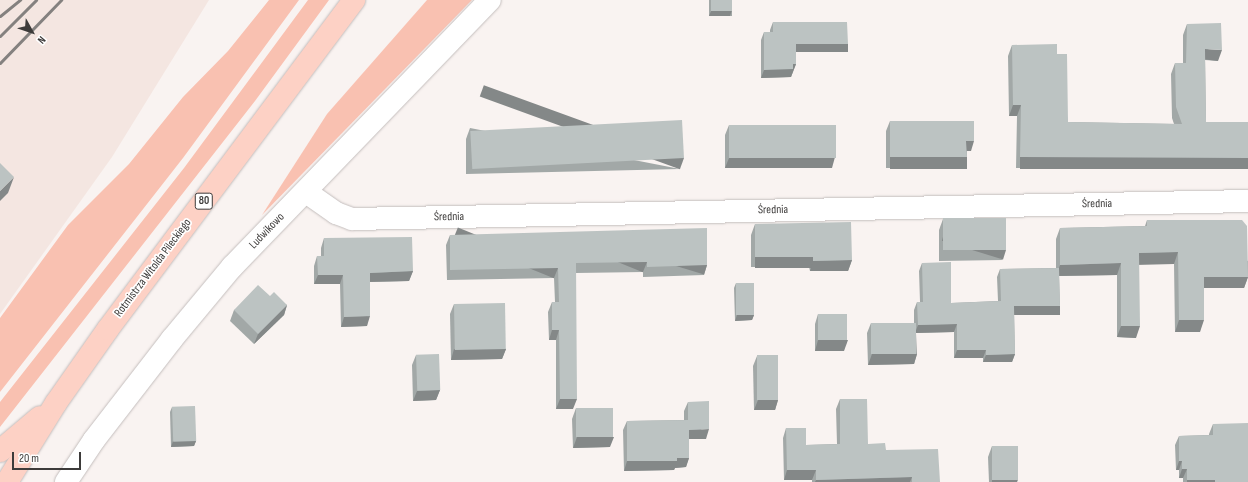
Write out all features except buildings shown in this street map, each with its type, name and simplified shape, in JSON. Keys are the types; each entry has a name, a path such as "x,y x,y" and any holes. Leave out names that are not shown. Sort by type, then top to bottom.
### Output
{"main road":[{"name":"Rotmistrza Witolda Pileckiego","path":"7,482 56,403 108,329 354,0"},
{"name":"Rotmistrza Witolda Pileckiego","path":"0,451 56,403"}],"street":[{"name":"Ludwikowo","path":"66,482 94,440 172,339 232,267 490,0"},
{"name":"Średnia","path":"306,192 336,213 352,218 1248,201"}],"shaded area":[{"path":"0,0 209,0 112,157 0,314"},
{"path":"269,0 299,0 183,158 0,392 0,318 68,225 129,164 183,97 228,51"},
{"path":"308,0 329,0 255,101 0,427 0,402 184,168"},
{"path":"427,0 472,0 262,215 327,114"}],"railway":[{"path":"0,16 20,0"},
{"path":"0,36 36,0"},
{"path":"0,63 61,0"}]}
